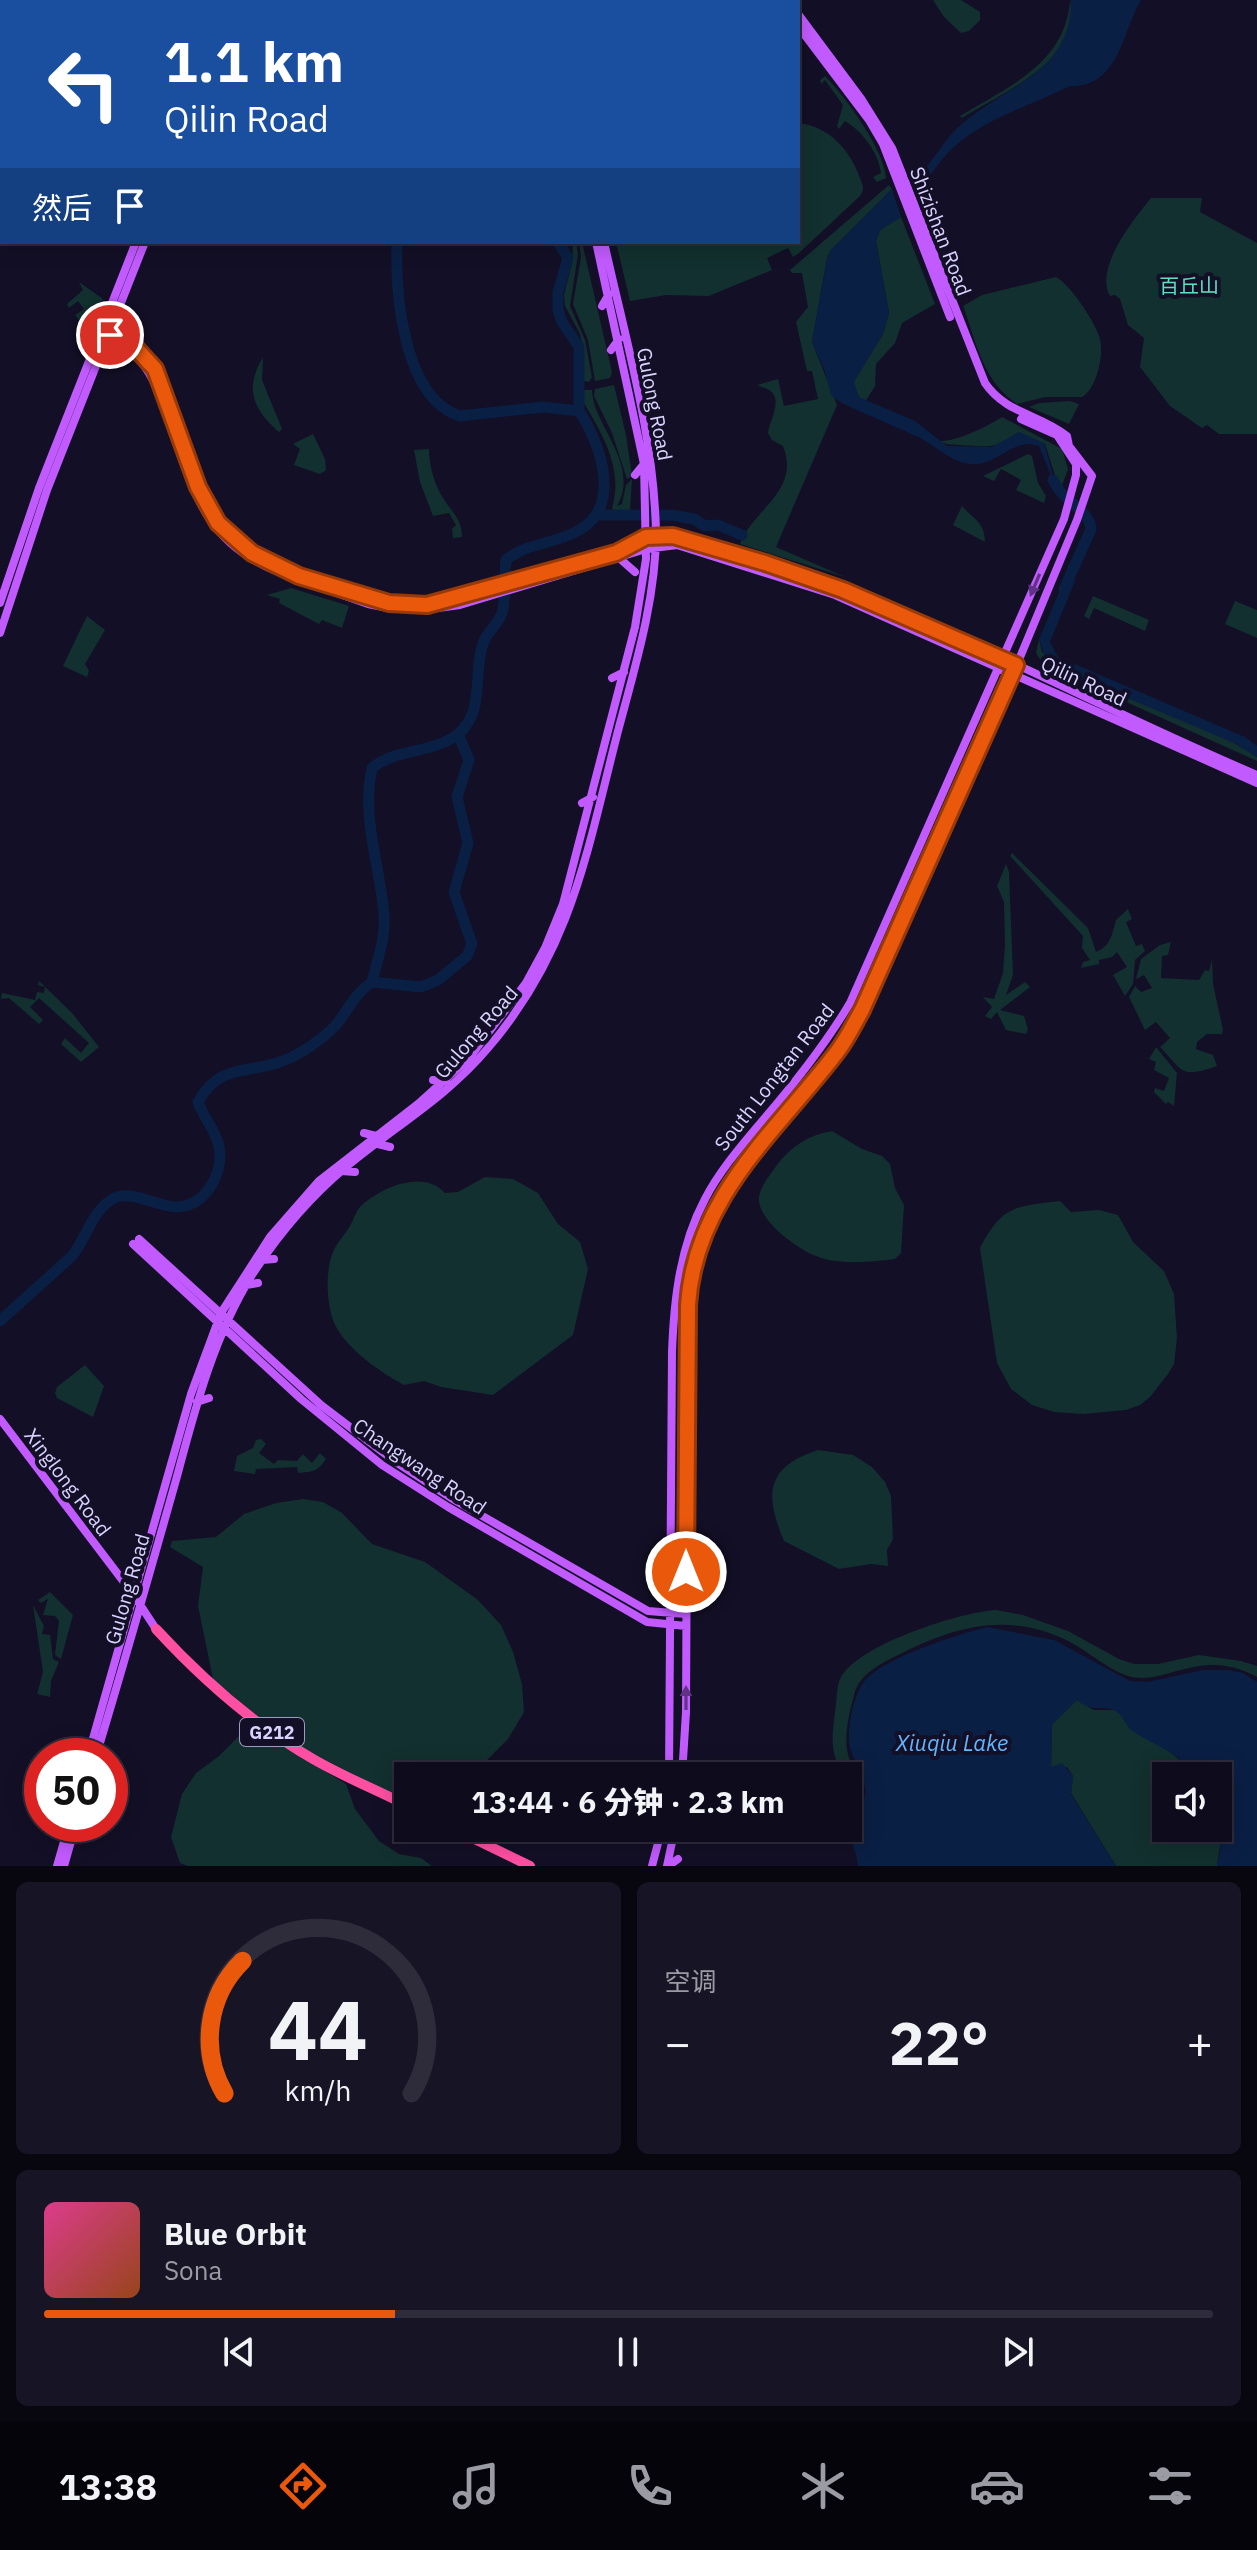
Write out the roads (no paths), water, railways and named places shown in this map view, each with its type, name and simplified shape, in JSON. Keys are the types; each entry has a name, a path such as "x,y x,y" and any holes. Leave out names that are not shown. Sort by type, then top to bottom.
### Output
{"highway":[{"name":"G212","path":"156,1629 203,1677 253,1720 315,1760 394,1799"},
{"path":"481,1842 530,1866"}],"main road":[{"name":"Shizishan Road","path":"800,17 875,118 966,342 989,390 1008,407 1047,422 1064,438"},
{"name":"Shizishan Road","path":"800,29 869,120 900,176"},
{"path":"0,633 47,490 135,244"},
{"path":"0,603 39,488 144,244"},
{"name":"Gulong Road","path":"597,244 637,424 651,515"},
{"name":"Gulong Road","path":"225,1316 260,1257 307,1198 377,1140 445,1093 491,1045 528,998 565,926 625,721 646,633 651,548 653,479 650,448 604,244"},
{"path":"608,261 615,252"},
{"path":"592,268 599,253"},
{"path":"602,306 609,294"},
{"name":"Qilin Road","path":"104,338 143,364 154,383 202,510 220,535 256,562 354,600 393,609 442,609 616,553 651,536 673,536 808,577 1002,663 1257,783"},
{"path":"611,350 619,339"},
{"path":"629,430 637,424"},
{"name":"South Longtan Road","path":"669,1762 671,1376 679,1276 702,1206 724,1167 842,1017 1066,514 1077,468 1064,438"},
{"name":"South Longtan Road","path":"682,1762 689,1286 709,1221 727,1187 749,1155 843,1043 862,1010 1015,670 1057,574 1092,476 1064,438"},
{"path":"650,448 657,439"},
{"path":"635,475 644,464"},
{"path":"653,479 660,471"},
{"name":"Qilin Road","path":"522,582 651,548 677,545 848,599 1002,663"},
{"name":"Gulong Road","path":"412,1114 469,1058 513,1003 517,988 542,953 563,904 574,852 593,797 614,713 651,548"},
{"path":"618,557 635,572"},
{"path":"623,635 635,627"},
{"name":"Qilin Road","path":"1015,670 1257,775"},
{"path":"612,678 624,672"},
{"path":"602,720 614,713"},
{"path":"582,803 593,797"},
{"path":"900,874 909,870"},
{"path":"900,927 913,919"},
{"path":"528,959 542,953"},
{"path":"502,1001 513,1003"},
{"path":"491,1045 505,1041"},
{"path":"459,1054 469,1058"},
{"path":"433,1080 446,1081"},
{"path":"402,1106 423,1122"},
{"path":"364,1133 390,1147"},
{"name":"Gulong Road","path":"136,1603 148,1548 175,1482 190,1397 225,1316 283,1221 344,1160 377,1140"},
{"path":"330,1159 344,1160"},
{"path":"341,1171 355,1172"},
{"path":"295,1193 320,1203"},
{"path":"271,1220 283,1221"},
{"path":"275,1241 288,1240"},
{"name":"Changwang Road","path":"686,1614 654,1613 637,1605 425,1482 341,1421 136,1241 220,1326 335,1428 418,1489 647,1622 671,1627 686,1626"},
{"path":"246,1253 274,1259"},
{"path":"246,1285 258,1283"},
{"name":"Gulong Road","path":"99,1738 158,1526 159,1508 183,1439 200,1353 220,1326"},
{"path":"671,1376 687,1376"},
{"path":"190,1397 209,1398"},
{"path":"177,1409 188,1407"},
{"name":"Xinglong Road","path":"1,1423 156,1629"},
{"path":"169,1438 196,1440"},
{"path":"175,1482 185,1478"},
{"path":"672,1485 687,1486"},
{"path":"148,1510 159,1508"},
{"path":"144,1524 158,1526 171,1523"},
{"path":"137,1552 148,1548"},
{"name":"Gulong Road","path":"96,1738 101,1726"},
{"path":"57,1866 68,1842"},
{"path":"64,1866 71,1842"},
{"path":"652,1866 658,1842"},
{"path":"667,1866 672,1842"},
{"path":"667,1866 678,1859"}],"water":[{"path":"1071,0 1141,0 1109,68 1099,78 1086,84 1070,86 983,126 947,154 932,173 920,197 914,179 956,129 1049,60 1061,44"},
{"path":"892,189 901,217 880,230 876,241 889,313 883,334 854,382 859,397 915,421 947,446 992,447 1019,432 1044,443 1059,496 1039,446 1021,445 980,464 970,464 950,457 920,438 850,407 831,395 812,342 827,259 831,250"},
{"path":"1067,574 1075,581 1050,642 1058,657 1245,737 1257,746 1257,757 1234,743 1054,667 1045,657 1039,639"},
{"name":"Xiuqiu Lake","path":"987,1627 1054,1640 1130,1681 1147,1682 1203,1670 1228,1670 1243,1673 1257,1682 1257,1866 1217,1866 1220,1842 1232,1842 1232,1762 1182,1762 1133,1731 1115,1711 1091,1707 1077,1700 1052,1725 1051,1767 1062,1763 1073,1776 1071,1794 1116,1866 858,1866 853,1842 862,1842 865,1789 862,1762 856,1762 849,1736 856,1697 867,1678 877,1670 941,1641"}],"waterway":[{"path":"0,1321 72,1256 98,1212 111,1200 126,1196 178,1207 188,1205 205,1194 216,1177 220,1157 216,1136 198,1102 207,1089 227,1074 276,1063 308,1048 336,1025 356,997 372,982 384,932 382,896 370,823 372,768 392,757 437,745 458,734 467,725 475,703 484,641 503,609 506,560 523,550 581,529 594,518 601,504 604,489 600,455 579,411 543,407 460,416 441,405 426,388 414,366 406,341 398,288 397,244"},
{"path":"559,244 568,258 558,292 558,310 562,322 579,347 579,411"},
{"path":"1053,480 1063,495 1086,516 1091,529 1064,589"},
{"path":"596,515 671,515 694,519 705,526 718,525 742,535"},
{"path":"372,982 421,987 438,980 467,956 472,944 454,892 468,843 457,797 469,760 458,734"}],"park label":[{"name":"百丘山","path":"1189,285"}]}
